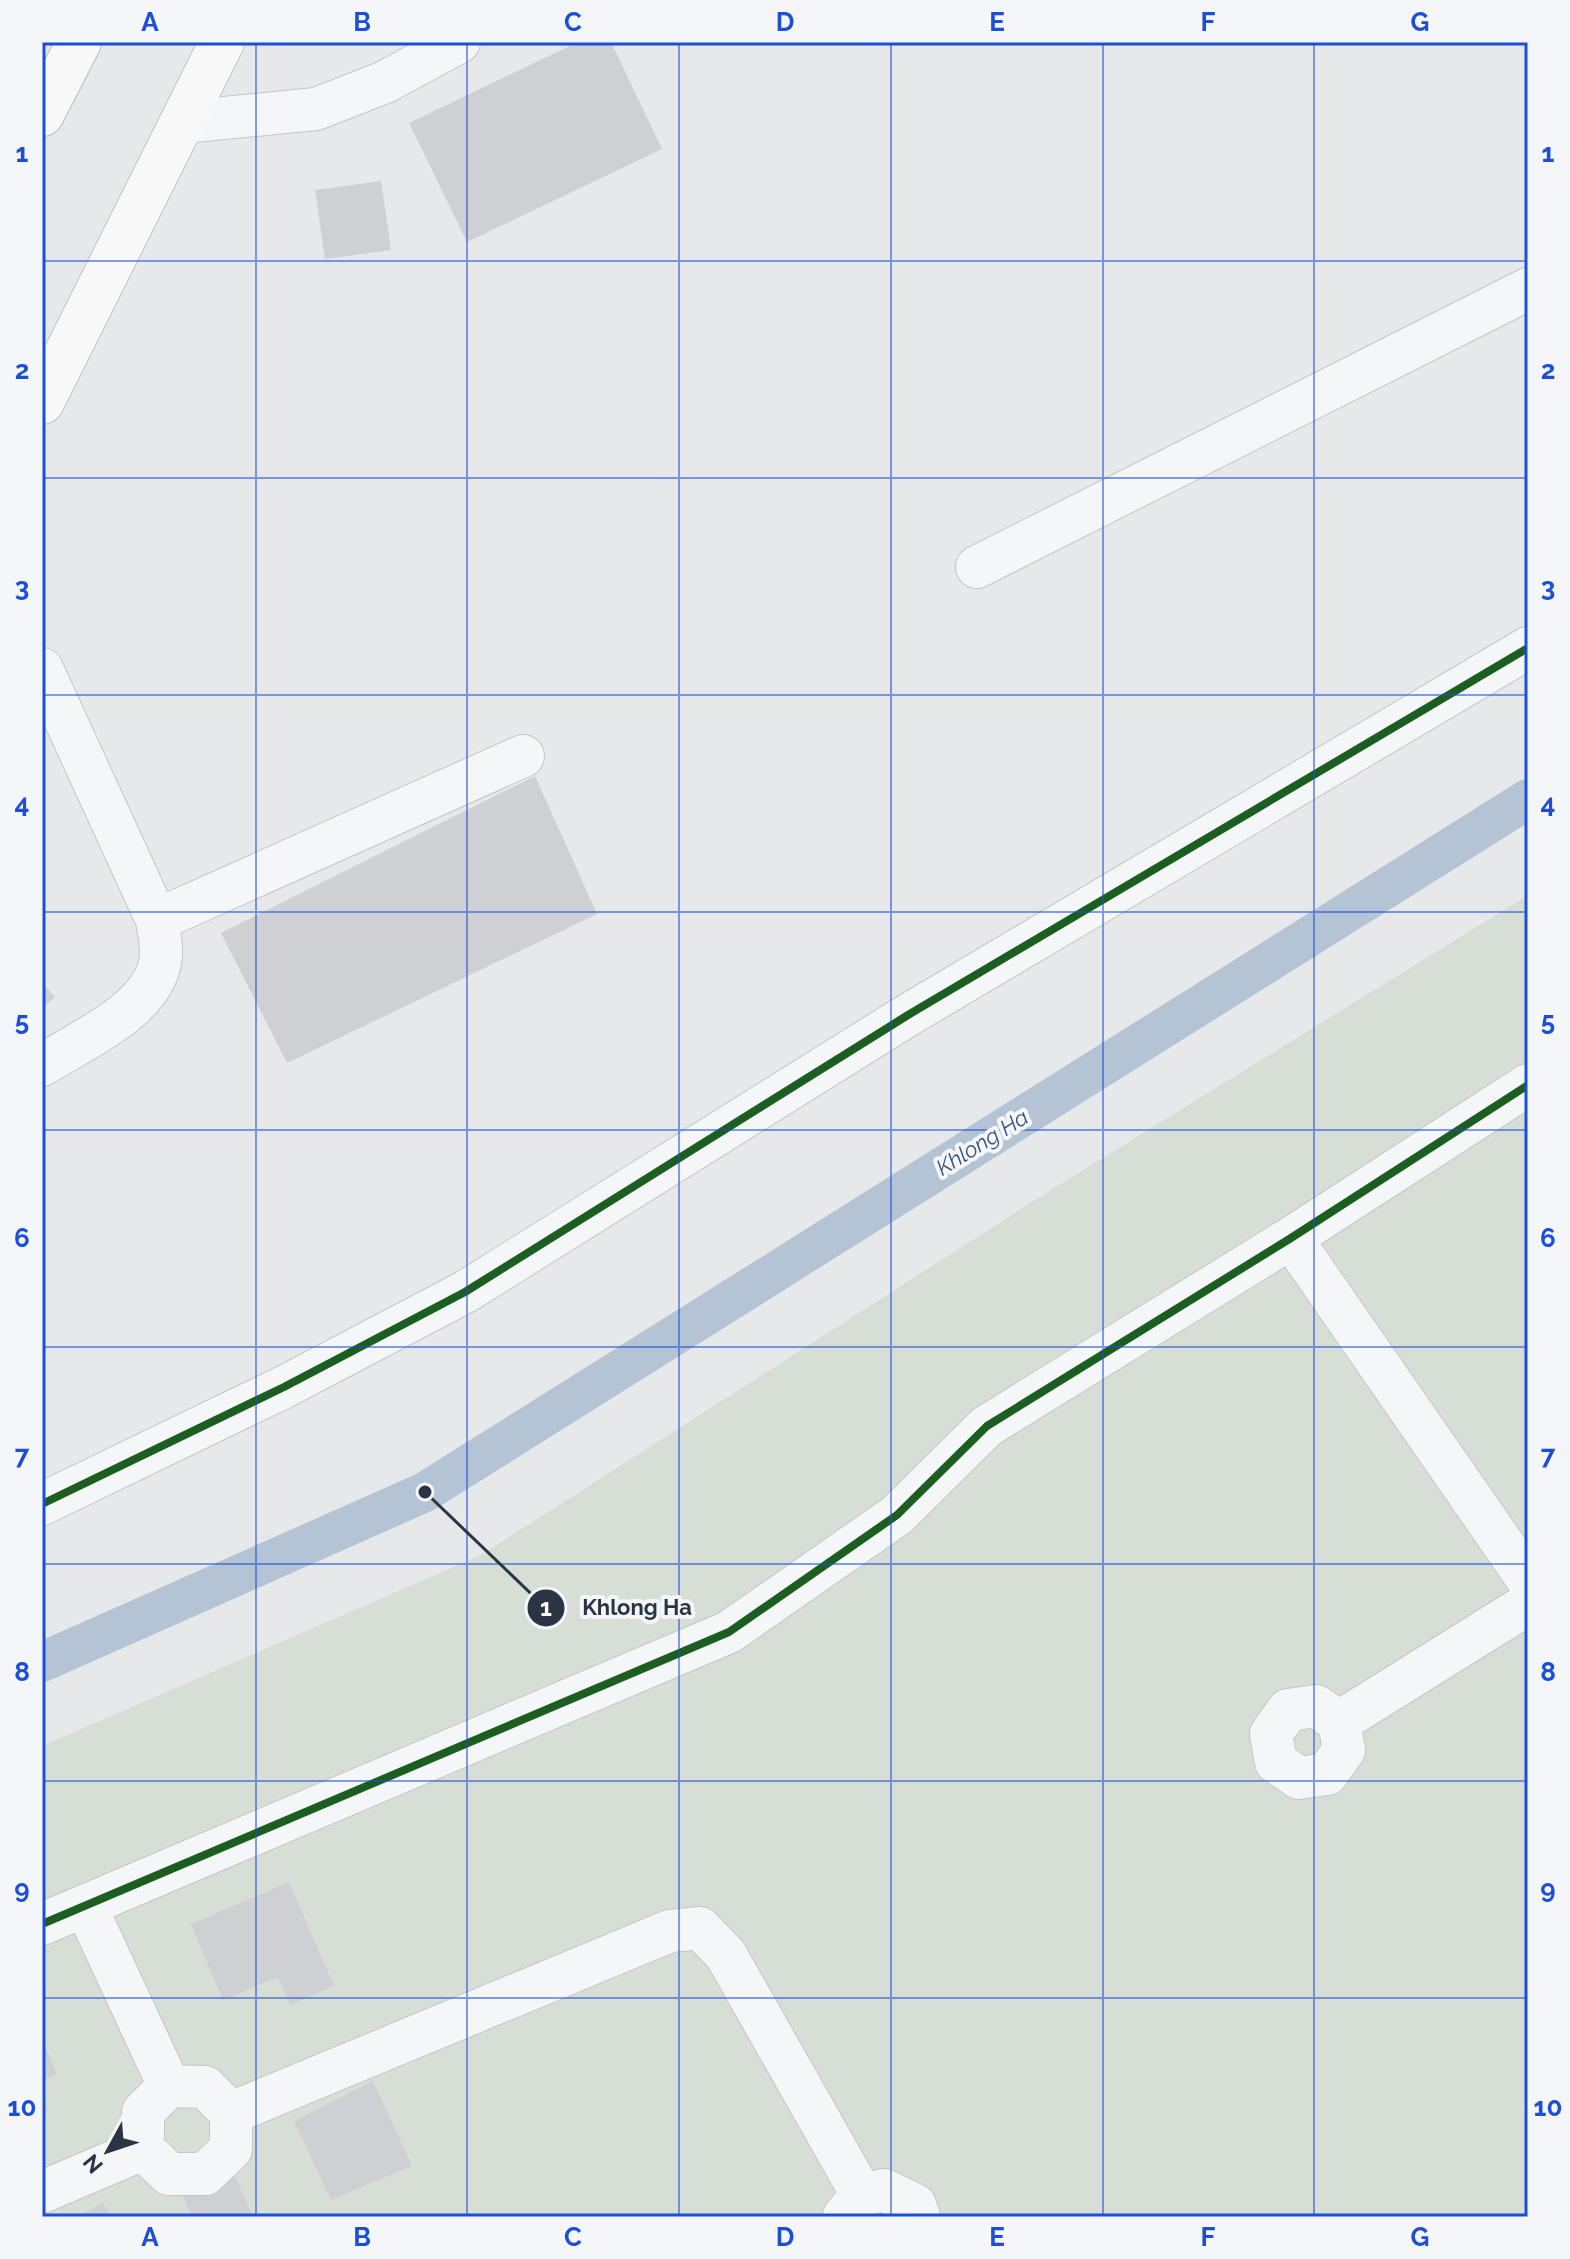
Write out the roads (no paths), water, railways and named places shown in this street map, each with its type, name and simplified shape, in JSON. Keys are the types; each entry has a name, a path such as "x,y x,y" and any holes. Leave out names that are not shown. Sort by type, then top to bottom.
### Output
{"main road":[{"path":"42,114 79,42"},
{"path":"42,402 222,42"}],"street":[{"path":"183,122 316,109 385,82 459,42"},
{"path":"977,567 1528,289"},
{"path":"42,1504 284,1387 465,1292 908,1015 1528,648"},
{"path":"42,669 157,920 162,946 160,965 150,987 128,1012 42,1065"},
{"path":"157,920 523,756"},
{"path":"42,1924 729,1632 897,1515 987,1426 1291,1238 1528,1085"},
{"path":"1291,1238 1528,1580"},
{"path":"1339,1722 1528,1604"},
{"path":"86,1907 169,2086"},
{"path":"231,2113 670,1931 700,1928 726,1955 852,2206 884,2190 915,2205 919,2217"},
{"path":"169,2086 205,2087 231,2113 231,2149 205,2174 169,2174 143,2149 143,2112 169,2086"},
{"path":"42,2192 143,2149"}],"waterway":[{"name":"Khlong Ha","path":"42,1662 425,1492 1528,799"}],"place":[{"name":"Khlong Ha","path":"425,1492"}]}
